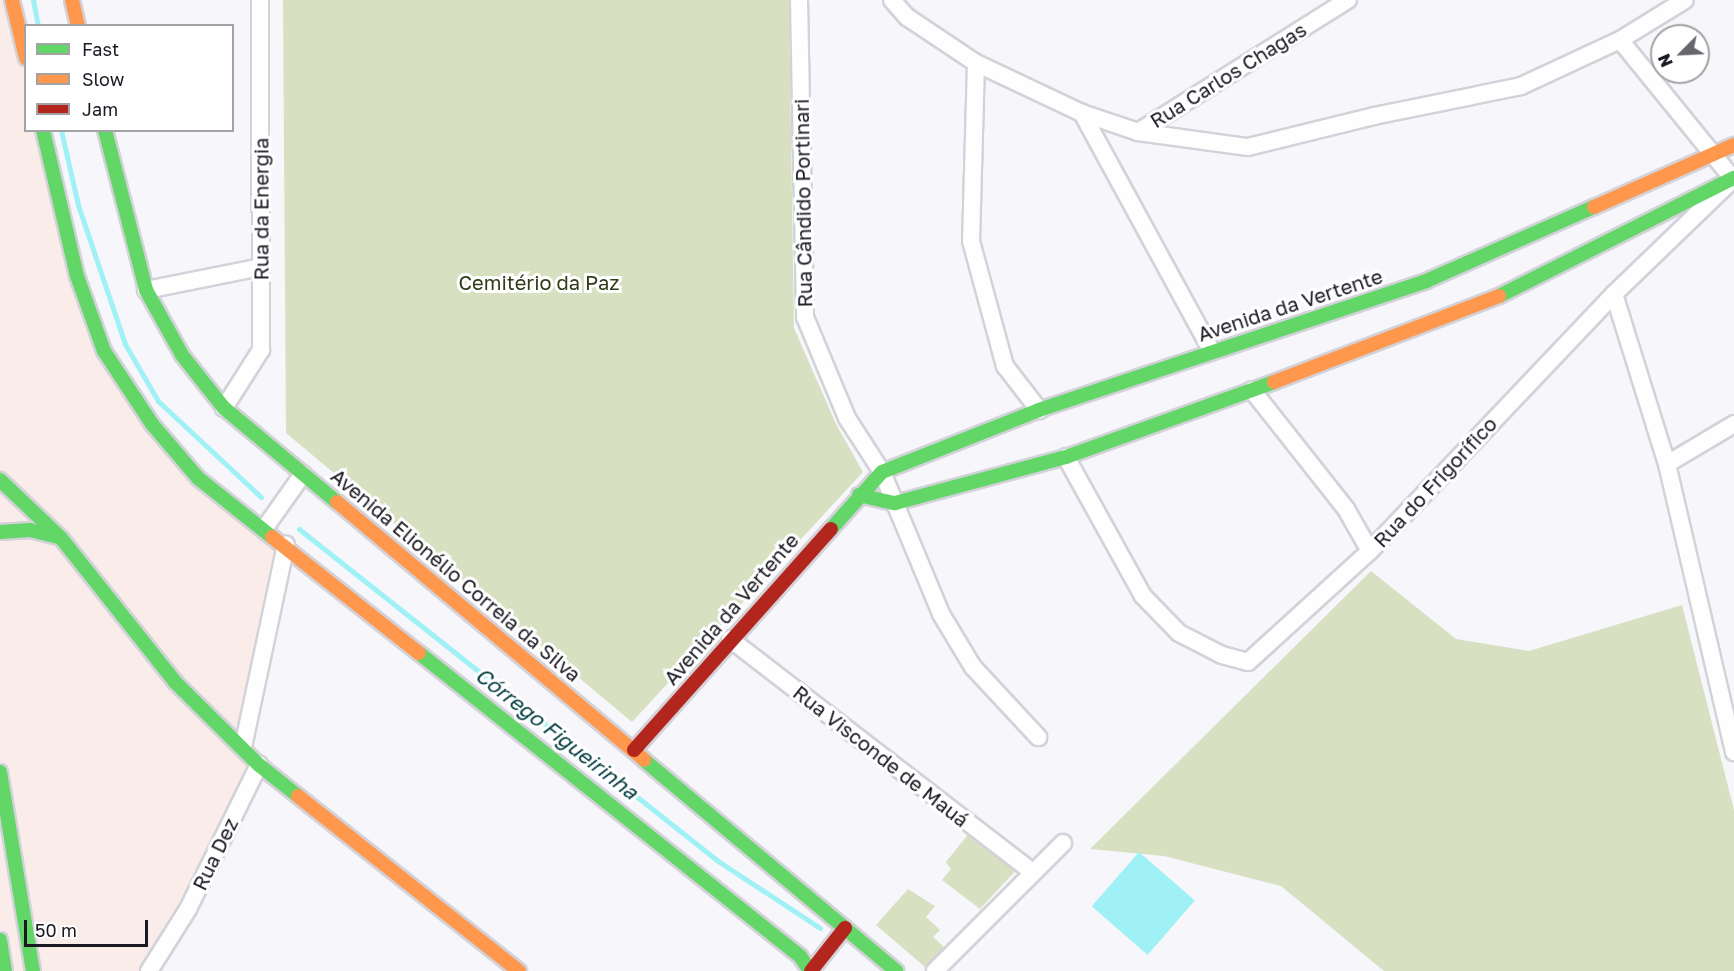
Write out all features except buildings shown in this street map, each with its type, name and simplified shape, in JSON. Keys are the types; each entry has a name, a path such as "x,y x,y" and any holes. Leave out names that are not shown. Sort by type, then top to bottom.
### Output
{"street":[{"path":"12,0 24,50"},
{"path":"72,0 78,24"},
{"name":"Rua da Energia","path":"224,408 261,350 260,0"},
{"name":"Rua Cândido Portinari","path":"799,0 805,317 847,418 882,472 941,614 968,658 1038,737"},
{"path":"892,0 907,17 976,63 1082,113 1138,132 1248,147 1374,116 1521,86 1620,40 1685,0"},
{"name":"Rua Carlos Chagas","path":"1138,132 1348,0"},
{"path":"859,495 895,503 1066,457 1252,390 1482,305 1733,178 1620,40"},
{"path":"976,63 971,241 1005,366 1039,410"},
{"path":"1082,113 1212,351"},
{"path":"43,132 77,276 104,351 152,424 198,478 286,545 800,956 810,971 845,928"},
{"name":"Avenida Elionélio Correia da Silva","path":"106,132 146,290 182,355 224,408 896,971"},
{"name":"Avenida da Vertente","path":"634,750 730,639 882,472 1039,410 1426,281 1715,157 1734,146"},
{"name":"Rua do Frigorífico","path":"1066,457 1143,597 1179,633 1222,655 1248,662 1370,551 1614,294 1733,178"},
{"path":"146,290 261,267"},
{"path":"1614,294 1667,464 1730,719 1734,752"},
{"path":"1252,390 1346,509 1370,551"},
{"path":"1667,464 1734,424"},
{"path":"264,529 303,474"},
{"path":"0,480 61,538 175,682 259,765 519,971"},
{"path":"0,532 30,530 61,538"},
{"path":"243,747 286,545"},
{"name":"Rua Visconde de Mauá","path":"730,639 1033,872"},
{"name":"Rua Dez","path":"148,971 188,909 259,765"},
{"path":"0,772 33,971"},
{"path":"935,971 1063,843"},
{"path":"0,940 5,971"}],"shaded area":[{"path":"0,0 11,0 24,57 24,132 42,132 77,276 152,424 286,545 243,747 258,765 146,971 0,971"}],"green space":[{"name":"Cemitério da Paz","path":"283,0 789,0 794,328 836,424 863,472 632,722 286,433"},
{"path":"1371,571 1456,639 1529,651 1682,605 1734,810 1734,971 1384,971 1281,886 1164,856 1090,849"},
{"path":"970,832 1018,868 980,909 942,880 951,869 946,862"},
{"path":"908,889 935,906 926,917 940,930 933,937 944,947 925,967 876,925"}],"water":[{"path":"1139,852 1195,901 1148,955 1092,906"}],"waterway":[{"name":"Córrego Figueirinha","path":"33,0 38,24"},
{"name":"Córrego Figueirinha","path":"61,132 78,205 125,344 158,401 261,497"},
{"name":"Córrego Figueirinha","path":"299,529 718,861 820,928"}],"traffic: fast":[{"path":"43,132 77,276 104,351 152,424 198,478 272,537"},
{"path":"106,132 146,290 182,355 224,408 337,502"},
{"path":"1499,296 1734,178"},
{"path":"831,529 882,472 1039,410 1426,281 1594,207"},
{"path":"859,495 895,503 1066,457 1274,382"},
{"path":"0,480 61,538 175,682 259,765 298,796"},
{"path":"0,532 30,530 58,537"},
{"path":"419,653 800,956 810,971"},
{"path":"644,760 896,971"},
{"path":"0,772 33,971"},
{"path":"0,940 5,971"}],"traffic: slow":[{"path":"12,0 24,50"},
{"path":"72,0 78,24"},
{"path":"1594,207 1734,145"},
{"path":"1274,382 1499,296"},
{"path":"337,502 644,760"},
{"path":"272,537 419,653"},
{"path":"298,796 519,971"}],"traffic: jam":[{"path":"634,750 831,529"},
{"path":"811,971 845,928"}]}
